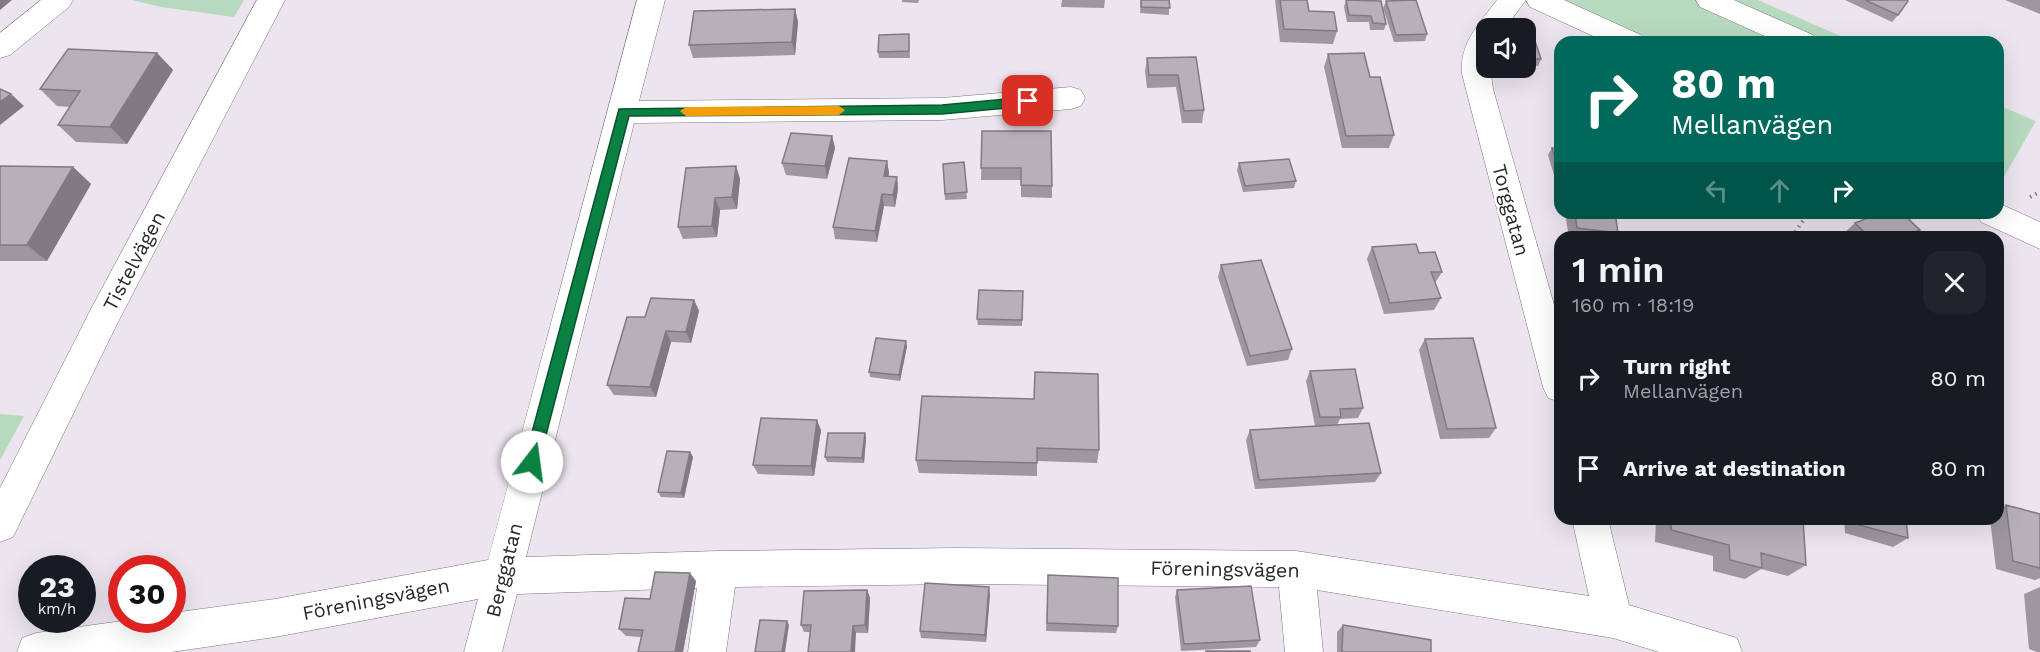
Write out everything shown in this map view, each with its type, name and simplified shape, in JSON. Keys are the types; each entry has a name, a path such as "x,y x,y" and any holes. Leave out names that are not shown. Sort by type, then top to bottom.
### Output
{"street":[{"path":"0,48 59,0"},
{"name":"Tistelvägen","path":"0,525 104,317 271,0"},
{"name":"Berggatan","path":"483,652 624,112 651,0"},
{"path":"1498,18 1512,0"},
{"path":"1540,0 1618,36"},
{"path":"1710,0 1790,36"},
{"name":"Torggatan","path":"1478,78 1554,365"},
{"path":"624,112 942,109 1071,98"},
{"path":"2004,219 2040,236"},
{"path":"1591,525 1613,619"},
{"name":"Föreningsvägen","path":"36,652 275,618 501,576 718,569 969,567 1296,569 1613,619 1724,652"},
{"path":"707,652 718,569"},
{"path":"1296,569 1304,652"}],"green space":[{"path":"132,0 244,0 234,17 161,7"},
{"path":"1522,0 1758,0 1840,36 1601,36"},
{"path":"2004,108 2036,121 2004,177"},
{"path":"0,414 24,416 0,460"}],"building":[{"path":"1141,0 1169,0 1170,8 1141,7"},
{"path":"1280,0 1307,0 1309,11 1334,12 1337,31 1284,29"},
{"path":"1346,0 1381,1 1386,24 1373,23 1371,16 1349,15"},
{"path":"1416,0 1427,34 1396,35 1386,1"},
{"path":"1865,0 1907,0 1908,1 1898,15"},
{"path":"795,9 792,42 689,45 694,11"},
{"path":"909,34 909,51 878,52 879,35"},
{"path":"1536,44 1541,59 1536,59"},
{"path":"68,49 157,53 110,127 58,125 80,91 40,89"},
{"path":"1364,53 1370,77 1380,77 1394,135 1346,136 1328,54"},
{"path":"1196,57 1204,110 1184,111 1178,75 1149,75 1147,58"},
{"path":"0,89 11,94 0,102"},
{"path":"982,131 1051,131 1052,186 1021,185 1021,168 981,168"},
{"path":"791,133 832,136 825,166 782,163"},
{"path":"849,158 887,161 884,176 897,177 893,195 882,194 875,231 833,227"},
{"path":"1289,159 1296,181 1245,186 1239,163"},
{"path":"964,162 967,192 945,194 943,164"},
{"path":"0,166 73,167 27,245 0,245"},
{"path":"736,166 732,197 715,198 712,226 678,227 686,168"},
{"path":"1576,219 1616,219 1618,231 1602,231 1577,228"},
{"path":"1865,219 1908,219 1920,230 1863,231 1855,223"},
{"path":"1416,244 1419,253 1435,252 1442,272 1431,272 1441,298 1390,303 1372,247"},
{"path":"1261,260 1292,349 1250,356 1221,265"},
{"path":"979,290 1023,291 1022,320 977,319"},
{"path":"651,298 694,300 686,332 666,331 650,387 607,385 627,317 645,317"},
{"path":"876,338 906,341 899,375 869,372"},
{"path":"1473,338 1496,428 1447,429 1425,339"},
{"path":"1355,369 1363,408 1340,409 1341,417 1320,417 1310,371"},
{"path":"1035,372 1098,374 1099,450 1037,448 1037,463 916,460 922,396 1034,399"},
{"path":"761,418 817,420 811,466 753,465"},
{"path":"1369,423 1381,473 1259,480 1250,430"},
{"path":"828,433 865,433 862,458 825,457"},
{"path":"667,451 690,452 681,493 658,492"},
{"path":"2006,505 2040,514 2040,568 2013,561"},
{"path":"1671,525 1803,525 1806,565 1761,553 1762,568 1730,560 1729,545 1671,530"},
{"path":"1859,525 1907,525 1908,538"},
{"path":"655,572 690,573 675,652 638,652 643,630 619,629 625,598 650,599"},
{"path":"1048,575 1118,578 1118,626 1047,623"},
{"path":"925,583 989,587 985,635 920,631"},
{"path":"1251,586 1260,640 1184,644 1177,590"},
{"path":"867,590 865,625 853,626 851,652 808,652 811,625 801,625 804,591"},
{"path":"760,620 787,621 782,652 755,652"},
{"path":"1343,625 1431,640 1431,652 1342,652"},
{"path":"1250,651 1250,652 1206,652"}],"slow traffic":[{"path":"686,111 839,110"}],"route":[{"path":"532,462 624,112 942,109 1028,101"}]}
